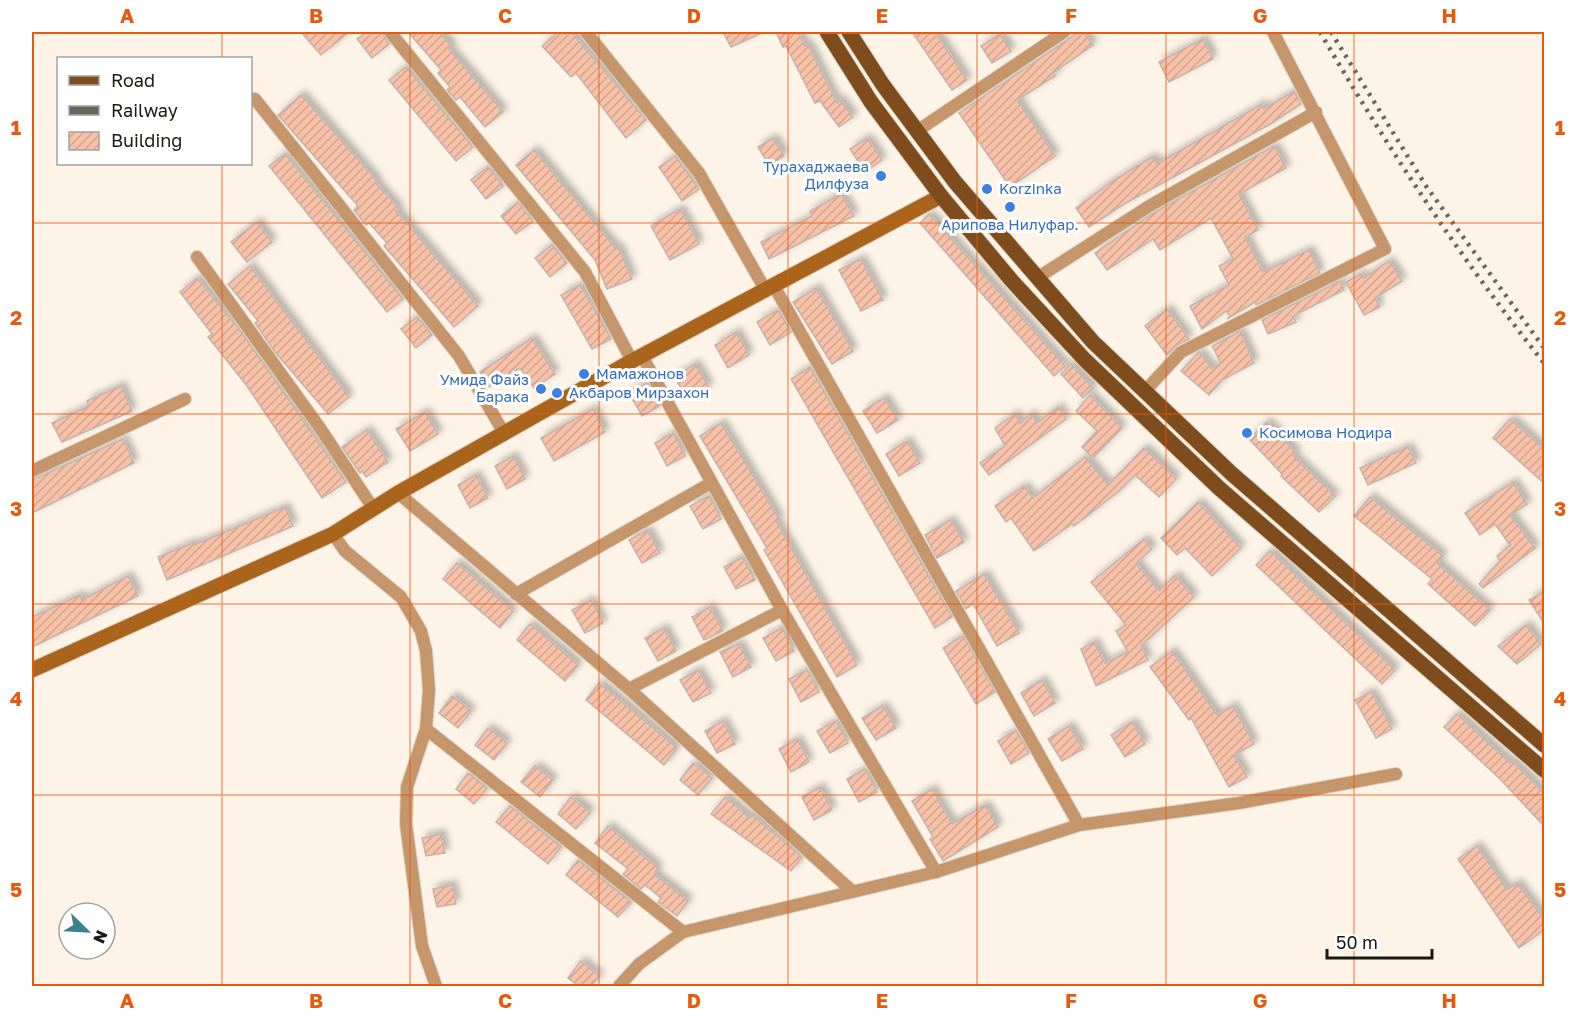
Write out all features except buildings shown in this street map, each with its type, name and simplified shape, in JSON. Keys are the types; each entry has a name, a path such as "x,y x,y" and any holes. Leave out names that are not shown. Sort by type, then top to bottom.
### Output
{"main road":[{"path":"827,32 871,102 941,196 1084,360 1219,488 1381,631 1545,770"},
{"path":"849,32 955,182 1093,342 1232,474 1545,745"},
{"path":"1219,488 1232,474"},
{"path":"1381,631 1395,616"}],"street":[{"path":"390,32 585,272 711,483 782,610 936,872"},
{"path":"586,32 699,173 770,289 1079,825"},
{"path":"917,131 1064,32"},
{"path":"1144,392 1181,352 1385,249 1274,32"},
{"path":"255,99 459,356 504,433"},
{"path":"1037,279 1151,205 1316,112"},
{"path":"32,670 333,534 398,493 637,358 941,196"},
{"path":"197,257 320,428 373,508"},
{"path":"32,471 185,399"},
{"path":"516,594 711,483"},
{"path":"398,493 628,689 852,891"},
{"path":"333,534 345,551 401,597 417,622 426,651 428,670 426,729 407,787 406,824 422,946 436,987"},
{"path":"628,689 782,610"},
{"path":"426,729 682,932"},
{"path":"619,987 639,964 682,932 936,872 1079,825 1239,802 1396,774"}],"railway":[{"path":"1320,32 1426,202 1483,284 1544,363"},
{"path":"1331,32 1426,186 1544,348"}],"place":[{"name":"Турахаджаева Дилфуза","path":"881,176"},
{"name":"Korzinka","path":"987,189"},
{"name":"Арипова Нилуфар.","path":"1010,207"},
{"name":"Мамажонов","path":"584,374"},
{"name":"Умида Файз Барака","path":"541,389"},
{"name":"Акбаров Мирзахон","path":"557,393"},
{"name":"Косимова Нодира","path":"1247,433"}]}
